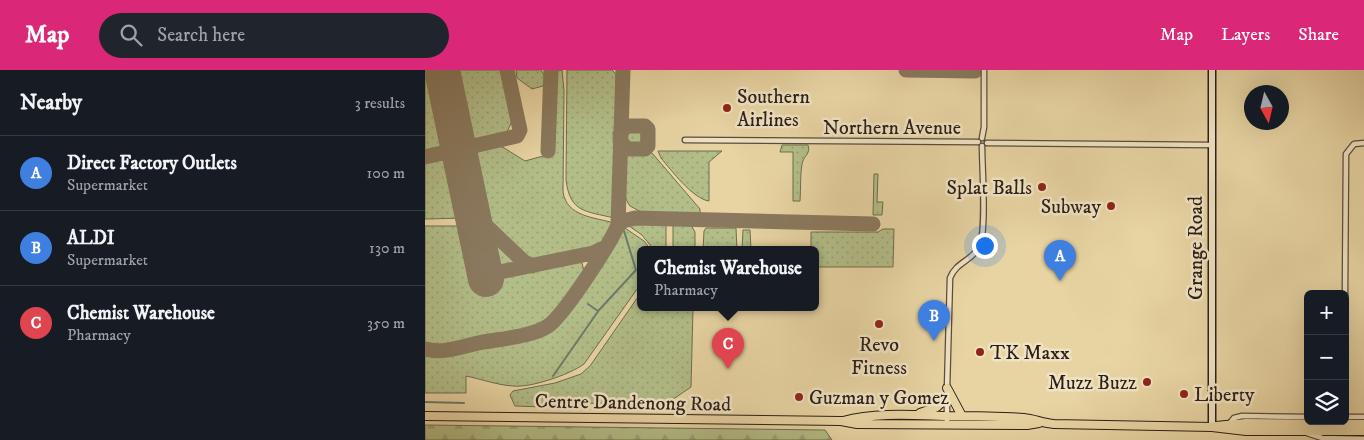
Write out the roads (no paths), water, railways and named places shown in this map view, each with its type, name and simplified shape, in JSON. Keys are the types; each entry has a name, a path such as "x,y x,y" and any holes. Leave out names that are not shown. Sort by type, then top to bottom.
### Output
{"main road":[{"name":"Grange Road","path":"1212,70 1212,427"},
{"path":"947,388 962,416"},
{"path":"913,416 937,407 947,397"},
{"name":"Centre Dandenong Road","path":"425,416 841,421 857,424 1027,425 1039,423 1212,427 1230,430 1304,430 1333,425"},
{"name":"Centre Dandenong Road","path":"841,421 856,417 962,416 1027,418 1039,423"},
{"name":"Centre Dandenong Road","path":"1212,427 1230,423 1304,423"},
{"name":"Centre Dandenong Road","path":"1349,423 1364,424"},
{"name":"Centre Dandenong Road","path":"1349,425 1364,431"}],"street":[{"path":"947,425 950,278 956,267 975,253 982,241 982,144 985,127 984,70"},
{"name":"Northern Avenue","path":"685,140 1212,145"},
{"path":"1345,290 1346,154 1354,144 1364,142"},
{"name":"Centre Dandenong Road","path":"1230,423 1234,418 1242,416 1304,417"},
{"name":"Centre Dandenong Road","path":"1349,422 1364,417"},
{"name":"Centre Dandenong Road","path":"1304,430 1315,437 1364,439"}],"waterway":[{"path":"553,376 599,310 636,270 624,231"},
{"path":"588,304 598,311"},
{"path":"425,402 464,403"}],"place":[{"name":"Southern Airlines","path":"727,108"},
{"name":"Splat Balls","path":"1042,187"},
{"name":"Subway","path":"1111,206"},
{"name":"Direct Factory Outlets","path":"1060,281"},
{"name":"Revo Fitness","path":"879,324"},
{"name":"ALDI","path":"934,341"},
{"name":"TK Maxx","path":"980,352"},
{"name":"Chemist Warehouse","path":"728,369"},
{"name":"Muzz Buzz","path":"1147,382"},
{"name":"Liberty","path":"1184,394"},
{"name":"Guzman y Gomez","path":"799,397"}]}
